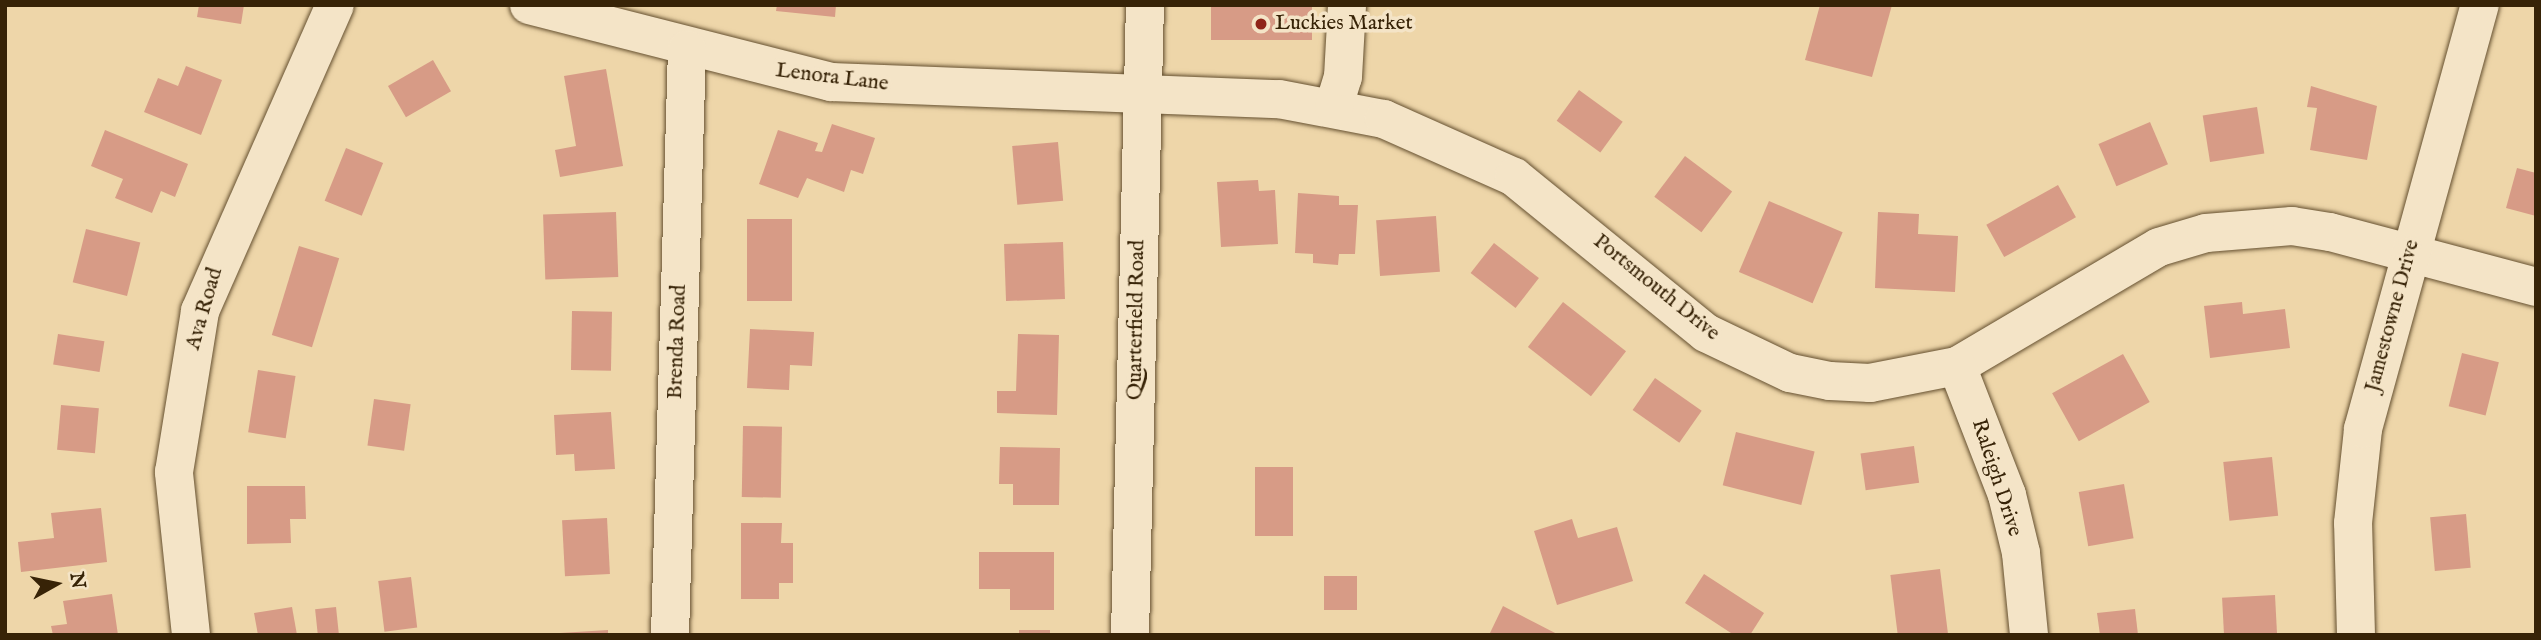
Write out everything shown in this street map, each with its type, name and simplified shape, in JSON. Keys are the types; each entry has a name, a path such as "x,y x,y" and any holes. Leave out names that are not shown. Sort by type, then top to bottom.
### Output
{"street":[{"name":"Ava Road","path":"191,635 174,472 200,311 335,5"},
{"name":"Lenora Lane","path":"529,5 687,49 831,82 1143,92"},
{"name":"Quarterfield Road","path":"1130,635 1145,5"},
{"path":"1334,106 1343,77 1347,5"},
{"name":"Jamestowne Drive","path":"2356,635 2353,523 2363,429 2409,252 2480,5"},
{"name":"Brenda Road","path":"670,635 687,49"},
{"name":"Portsmouth Drive","path":"1143,92 1334,106 1429,134 1514,177 1706,333 1747,356 1830,381 1870,383 1957,366 2159,247 2206,233 2292,226 2409,252 2536,287"},
{"name":"Raleigh Drive","path":"1957,366 2007,495 2021,553 2029,635"}],"building":[{"path":"199,5 244,5 241,24 197,17"},
{"path":"777,5 836,5 835,17 776,11"},
{"name":"Luckies Market","path":"1211,5 1312,5 1312,40 1211,40"},
{"path":"1820,5 1892,5 1872,77 1805,60"},
{"path":"433,60 451,91 406,117 388,86"},
{"path":"186,66 222,80 201,135 144,112 158,78 178,86"},
{"path":"606,69 623,166 560,177 555,150 576,146 564,76"},
{"path":"2311,86 2377,106 2367,160 2310,150 2317,108 2307,107"},
{"path":"1579,90 1623,122 1600,152 1557,121"},
{"path":"2257,107 2264,153 2210,162 2203,116"},
{"path":"2150,122 2168,164 2116,186 2098,144"},
{"path":"832,124 875,138 863,174 851,170 844,192 807,178 798,198 759,184 778,130 818,143 815,151 822,152"},
{"path":"105,130 188,164 175,197 161,191 152,213 115,198 123,179 91,166"},
{"path":"1058,142 1063,201 1017,205 1012,146"},
{"path":"346,148 383,163 362,216 325,201"},
{"path":"1685,156 1732,192 1701,232 1654,197"},
{"path":"2517,168 2536,173 2536,216 2506,208"},
{"path":"1258,180 1259,191 1275,190 1278,244 1221,247 1217,182"},
{"path":"2058,185 2076,217 2004,257 1986,225"},
{"path":"1298,193 1339,196 1339,205 1358,205 1355,254 1339,254 1338,265 1313,263 1313,254 1295,253"},
{"path":"1769,201 1843,232 1813,303 1739,272"},
{"path":"616,212 618,277 545,280 543,215"},
{"path":"1878,212 1919,214 1918,234 1958,236 1955,292 1875,288"},
{"path":"1436,216 1440,272 1380,276 1376,220"},
{"path":"747,219 792,219 792,301 747,301"},
{"path":"86,229 140,243 127,296 73,282"},
{"path":"1063,242 1065,299 1006,301 1004,244"},
{"path":"1494,243 1539,278 1516,308 1471,273"},
{"path":"299,246 339,258 312,347 272,335"},
{"path":"1563,302 1626,351 1591,396 1528,347"},
{"path":"2242,302 2243,314 2285,309 2290,348 2210,358 2204,306"},
{"path":"572,311 612,312 611,371 571,370"},
{"path":"750,329 814,332 812,366 790,365 789,390 747,388"},
{"path":"58,334 104,341 100,372 53,365"},
{"path":"1018,334 1059,335 1057,415 997,413 997,391 1016,391"},
{"path":"2462,353 2499,362 2486,416 2449,406"},
{"path":"2123,354 2150,402 2079,441 2052,393"},
{"path":"258,370 296,376 286,438 248,432"},
{"path":"1655,378 1702,411 1679,443 1633,410"},
{"path":"374,399 411,404 404,451 367,446"},
{"path":"61,405 99,408 95,453 57,450"},
{"path":"611,412 615,469 575,471 574,454 556,455 554,415"},
{"path":"743,426 782,427 781,498 742,497"},
{"path":"1736,432 1815,452 1801,505 1723,485"},
{"path":"1914,446 1919,483 1866,490 1861,454"},
{"path":"1000,447 1060,448 1059,505 1013,505 1013,484 999,484"},
{"path":"2272,457 2278,516 2229,521 2223,462"},
{"path":"1255,467 1293,467 1293,536 1255,536"},
{"path":"2124,484 2134,538 2088,546 2079,492"},
{"path":"247,486 305,486 306,519 290,519 291,543 247,544"},
{"path":"101,508 107,562 21,572 18,542 54,538 51,513"},
{"path":"2466,514 2471,568 2435,571 2430,517"},
{"path":"607,518 610,574 565,576 562,520"},
{"path":"1572,519 1578,538 1617,527 1633,581 1557,605 1534,531"},
{"path":"741,523 782,523 781,543 793,543 793,583 779,583 779,599 741,599"},
{"path":"979,552 1054,552 1054,610 1010,610 1010,589 979,589"},
{"path":"1940,569 1948,635 1898,635 1890,575"},
{"path":"1704,574 1764,613 1750,635 1734,635 1685,603"},
{"path":"1324,576 1357,576 1357,610 1324,610"},
{"path":"411,577 417,628 384,632 378,581"},
{"path":"112,594 118,635 53,635 51,626 67,624 63,601"},
{"path":"2275,595 2277,635 2224,635 2222,598"},
{"path":"1503,606 1559,635 1489,635"},
{"path":"292,607 297,635 258,635 254,613"},
{"path":"336,607 339,635 318,635 315,609"},
{"path":"2135,609 2138,635 2100,635 2097,613"},
{"path":"608,630 608,635 560,635 560,633"},
{"path":"1019,630 1050,630 1050,635 1019,635"}],"place":[{"name":"Luckies Market","path":"1261,24"}]}
